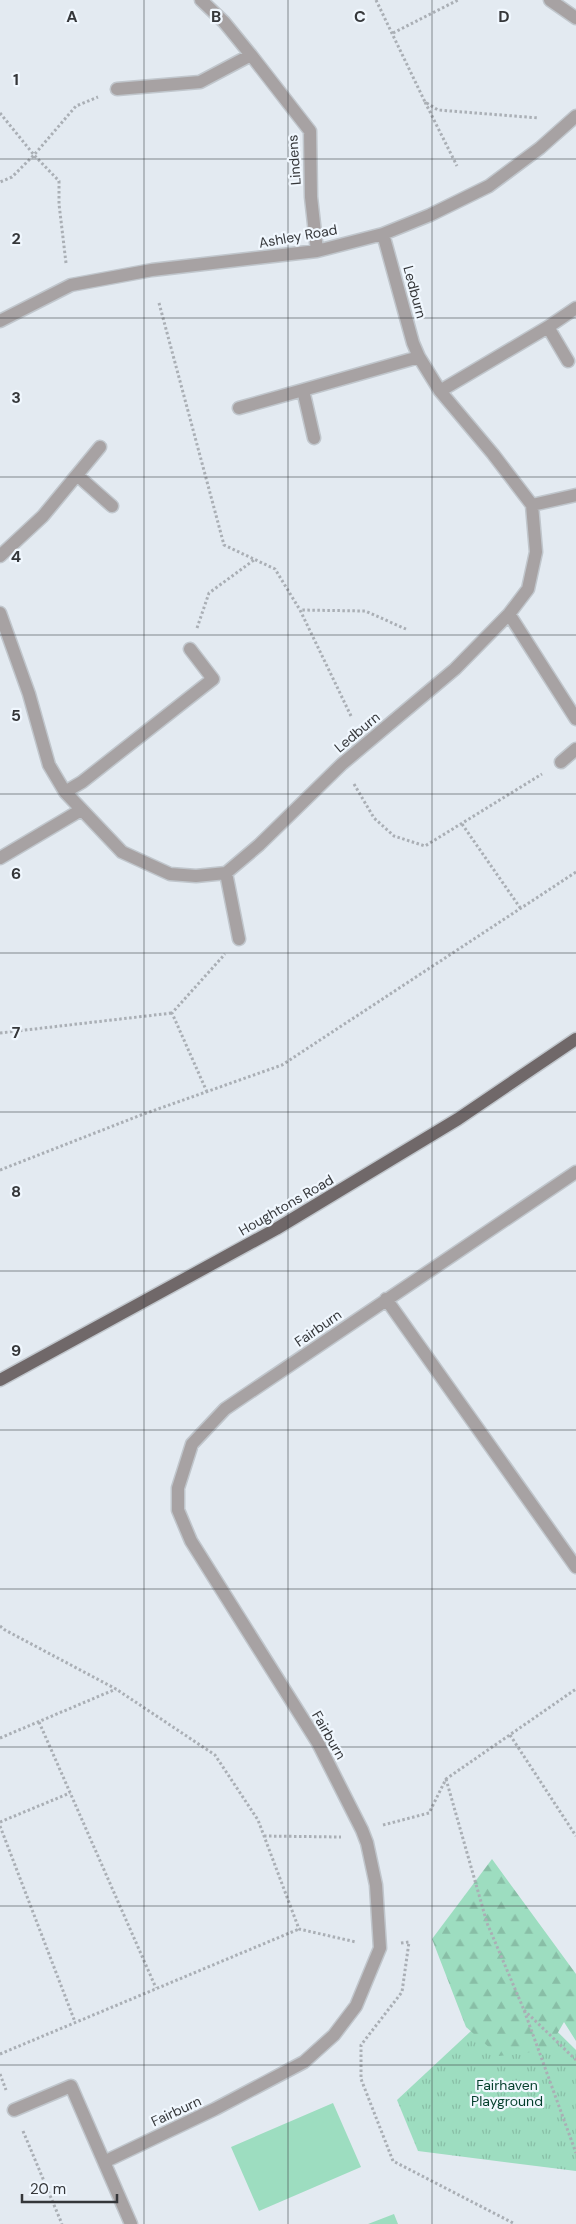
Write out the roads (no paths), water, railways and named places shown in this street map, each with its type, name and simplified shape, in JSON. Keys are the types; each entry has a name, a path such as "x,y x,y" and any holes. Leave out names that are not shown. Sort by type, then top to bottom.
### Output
{"main road":[{"name":"Houghtons Road","path":"0,1380 276,1229 458,1119 576,1039"}],"street":[{"name":"Lindens","path":"201,0 224,22 310,131 311,197 317,251"},
{"path":"550,0 576,18"},
{"path":"117,89 200,82 251,55"},
{"name":"Ashley Road","path":"0,321 71,285 152,270 317,251 383,234 430,215 489,186 540,148 571,121"},
{"name":"Ledburn","path":"226,873 259,845 342,764 455,669 509,614 528,589 536,552 532,505 493,454 440,391 419,357 413,343 383,234"},
{"path":"440,391 548,327 576,308"},
{"path":"548,327 568,361"},
{"path":"239,408 419,357"},
{"path":"303,390 314,438"},
{"path":"0,556 43,516 100,447"},
{"path":"77,475 112,506"},
{"path":"532,505 576,495"},
{"path":"0,613 29,694 49,765 65,792 122,852 170,874 196,876 226,873 239,939"},
{"path":"509,614 576,719"},
{"path":"65,792 82,782 213,679 190,649"},
{"path":"561,762 576,749"},
{"path":"0,858 81,810"},
{"name":"Fairburn","path":"104,2162 215,2109 304,2062 334,2034 356,2006 380,1948 376,1885 367,1843 362,1830 318,1744 191,1542 178,1510 178,1488 192,1444 225,1409 576,1172"},
{"path":"386,1299 576,1567"},
{"path":"14,2110 71,2086 131,2224"}],"park label":[{"name":"Fairhaven Playground","path":"507,2094"}]}
